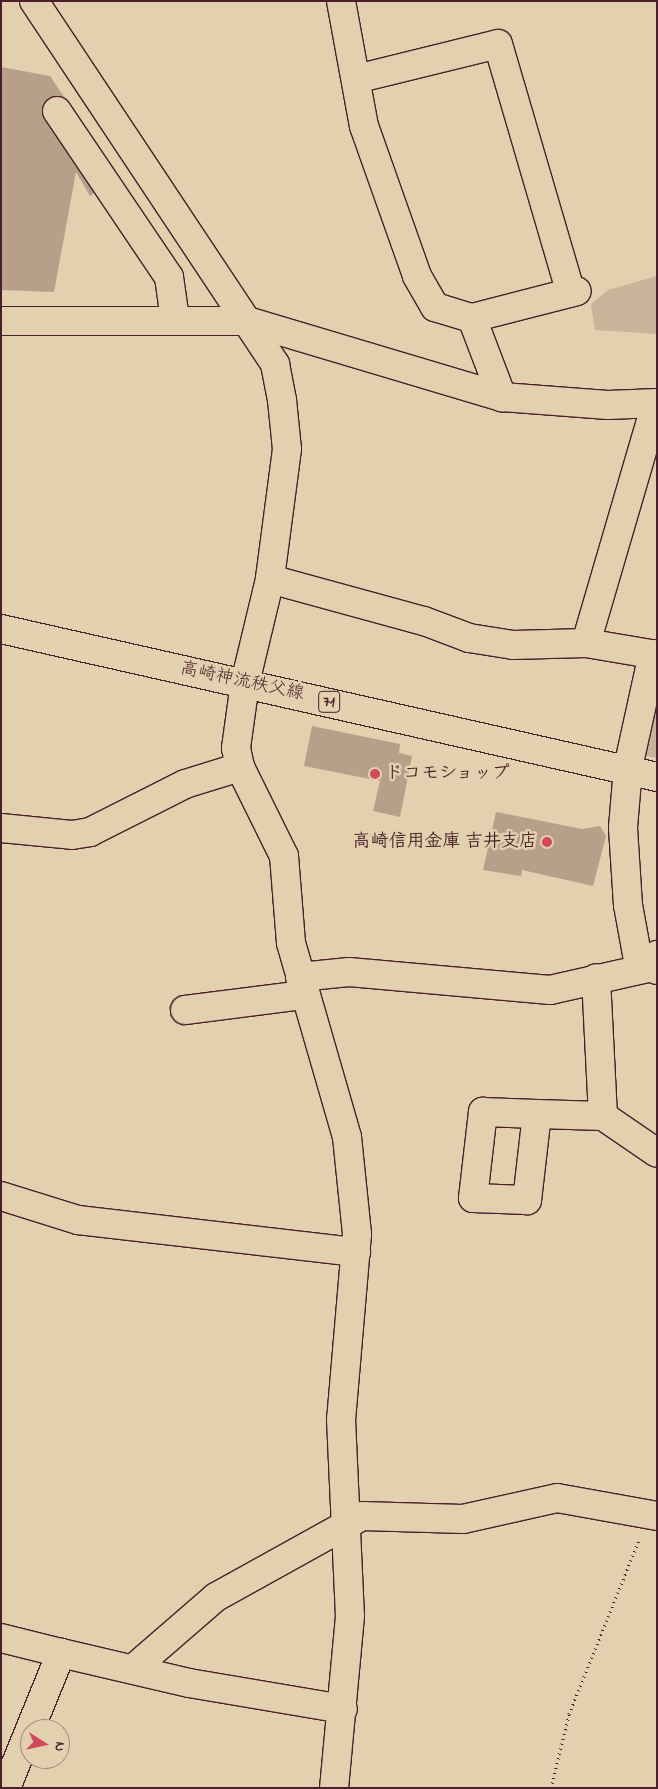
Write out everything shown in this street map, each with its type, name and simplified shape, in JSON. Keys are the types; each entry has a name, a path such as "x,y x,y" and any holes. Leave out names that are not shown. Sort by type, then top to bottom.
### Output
{"street":[{"path":"34,1 276,364 286,439 270,579 245,683 236,748 240,767 284,856 291,943 347,1137 356,1252 341,1419 350,1616 343,1709 334,1788"},
{"path":"341,1 364,126 417,276 435,307 472,318 574,292 498,44 356,79"},
{"path":"57,111 169,277 175,319"},
{"path":"472,318 502,397"},
{"path":"1,321 175,319 247,321 502,397 656,403 586,643"},
{"path":"270,579 424,621 469,638 514,645 586,643 655,655 628,768 623,828 628,906 638,960 654,964"},
{"name":"高崎神流秩父線","path":"1,629 628,768 657,777"},
{"path":"1,828 72,835 90,832 185,784 240,767"},
{"path":"185,1010 302,986 349,972 524,991 550,990 654,964"},
{"path":"596,978 603,1116"},
{"path":"536,1114 603,1116 657,1153"},
{"path":"1,1196 78,1220 356,1252"},
{"path":"134,1668 216,1598 346,1521 386,1514 483,1518 557,1498 653,1515"},
{"path":"1,1638 134,1668 188,1683 343,1709"},
{"path":"6,1788 61,1653"}],"path":[{"path":"551,1788 569,1714 653,1515"}],"shaded area":[{"path":"657,276 657,334 595,330 591,304 608,290"},
{"path":"657,682 657,758 639,754"}],"building":[{"path":"1,67 50,76 117,176 90,196 76,172 54,292 1,290"},
{"name":"ドコモショップ","path":"312,726 400,744 399,753 412,756 400,817 373,811 380,781 304,766"},
{"name":"高崎信用金庫 吉井支店","path":"496,812 582,829 600,826 606,836 593,886 522,870 521,876 483,870"}],"place":[{"name":"ドコモショップ","path":"375,774"},
{"name":"高崎信用金庫 吉井支店","path":"547,842"}]}
